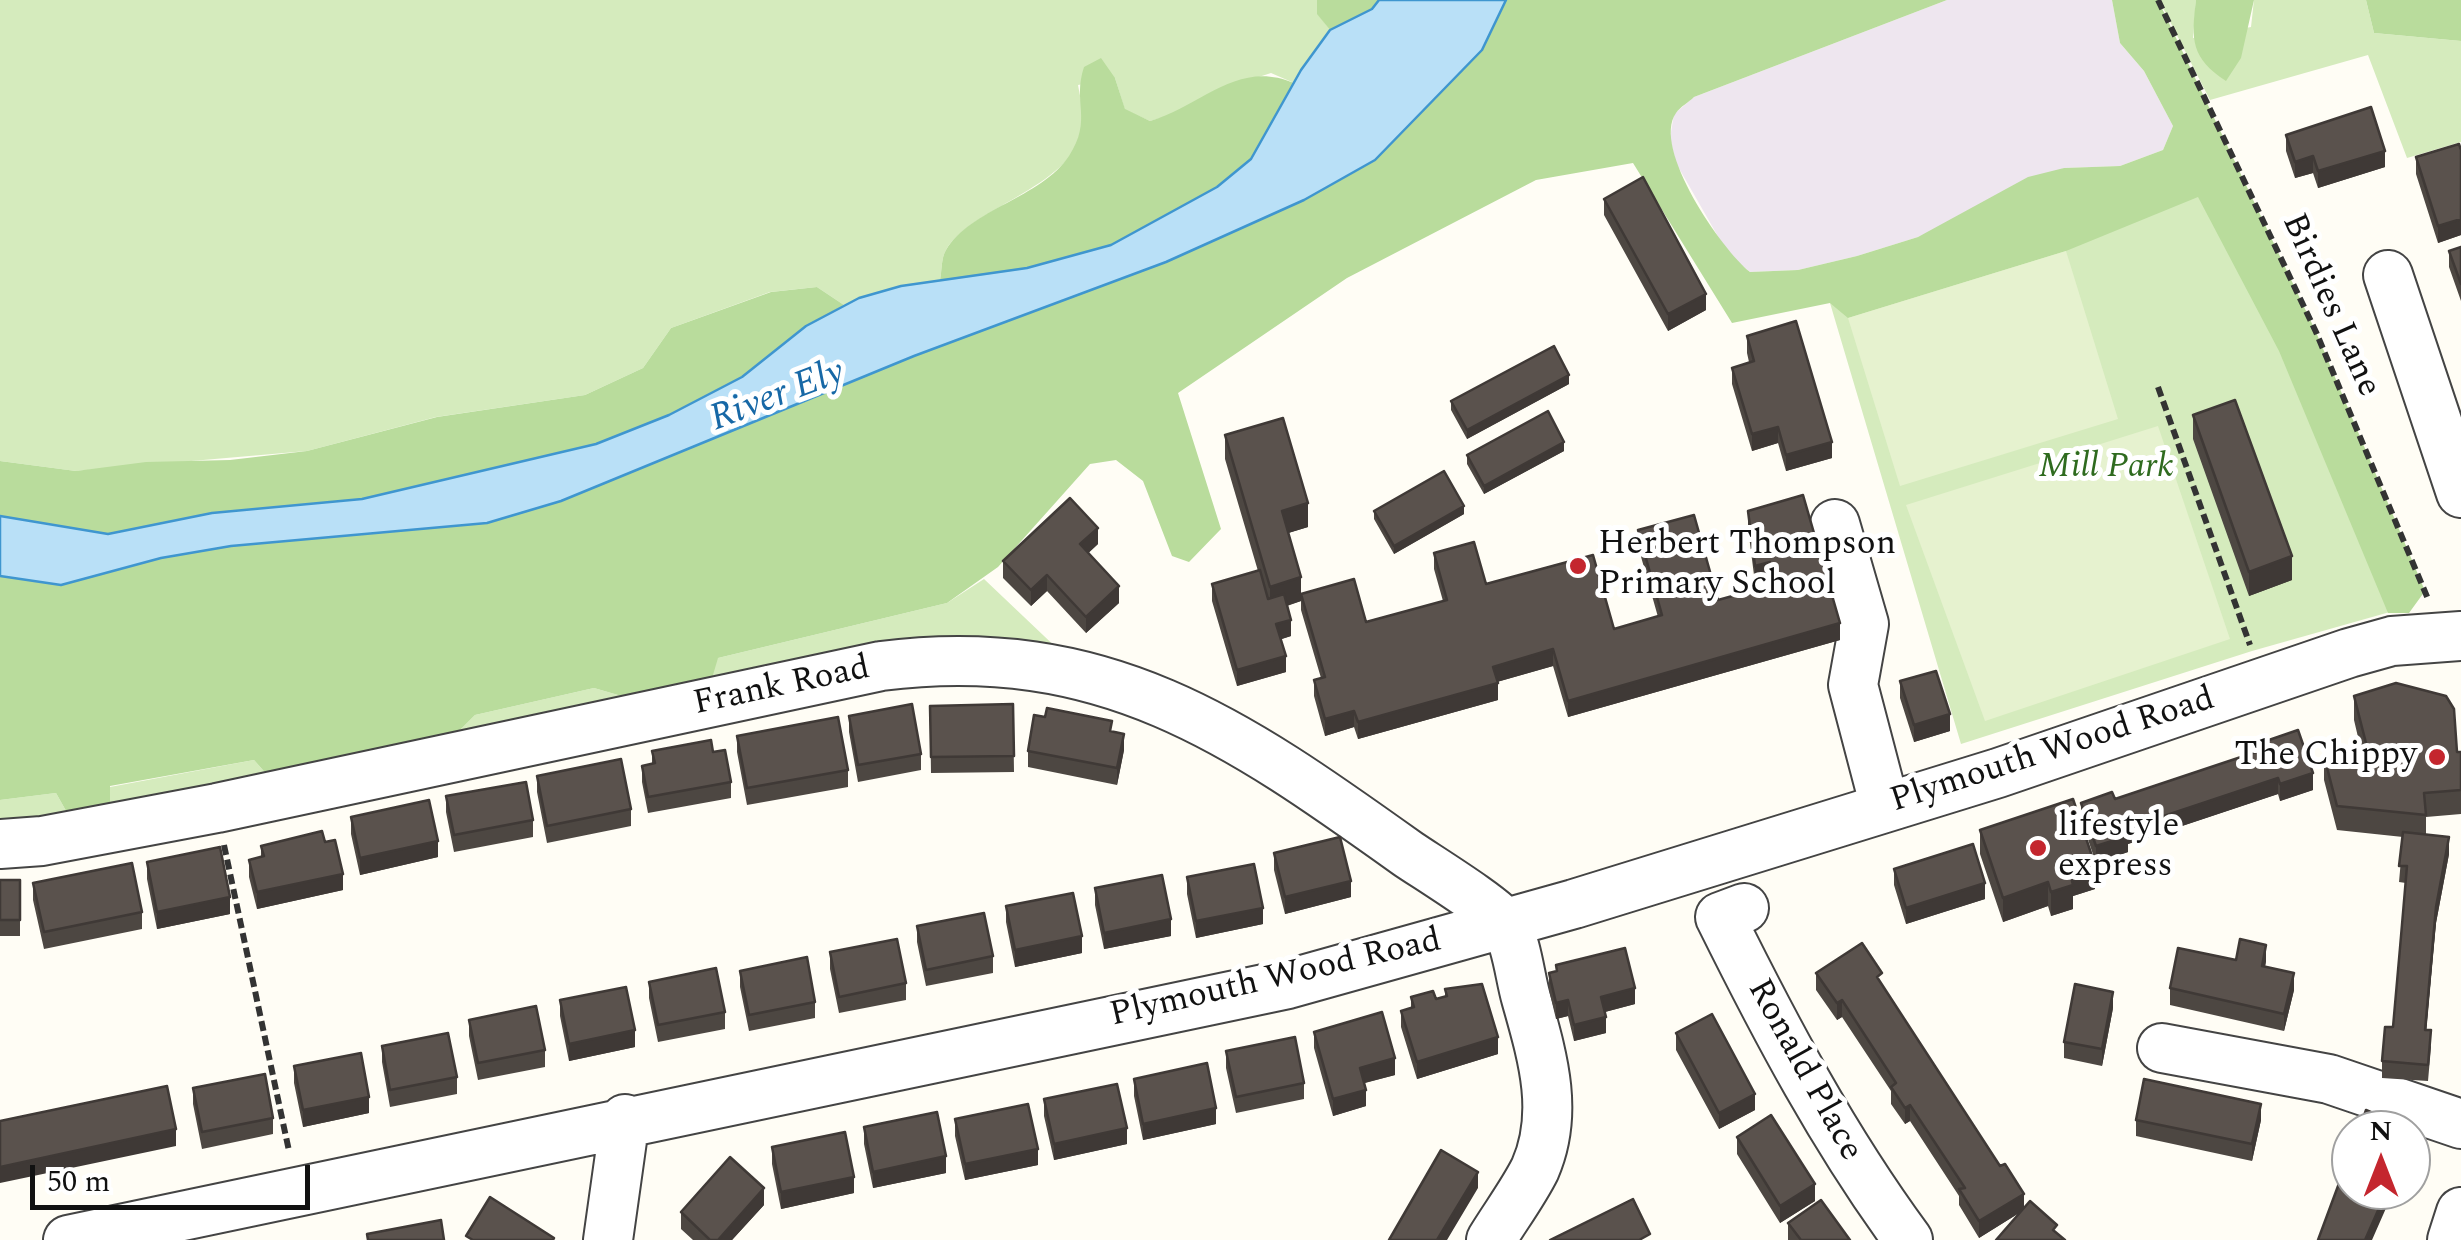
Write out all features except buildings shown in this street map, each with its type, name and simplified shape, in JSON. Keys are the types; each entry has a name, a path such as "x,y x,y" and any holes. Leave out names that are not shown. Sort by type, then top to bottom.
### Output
{"street":[{"path":"2388,275 2461,492"},
{"path":"1835,524 1864,624 1854,684 1885,807"},
{"name":"Plymouth Wood Road","path":"68,1240 625,1120 1288,984 1506,924 1885,807 2392,642 2452,637"},
{"name":"Frank Road","path":"0,844 42,841 216,808 882,666 936,659 1003,662 1084,673 1172,705 1314,787 1506,924"},
{"name":"Ronald Place","path":"1744,908 1720,917 1777,1032 1868,1186 1908,1240"},
{"path":"1491,1240 1535,1168 1547,1124 1548,1084 1506,924"},
{"path":"2162,1048 2329,1079 2461,1124"},
{"path":"608,1240 625,1120"}],"path":[{"name":"Birdies Lane","path":"2158,0 2316,332 2452,637"},
{"path":"2158,387 2263,682"},
{"path":"216,808 298,1192"}],"shaded area":[{"path":"1947,0 2112,0 2120,43 2144,71 2173,126 2163,150 2120,166 2064,168 1918,237 1857,256 1798,270 1750,272 1728,254 1676,163 1670,138 1674,114 1694,97"}],"green space":[{"path":"0,0 1317,0 1318,14 1330,30 1294,83 1271,73 1216,91 1178,113 1150,121 1125,110 1115,78 1078,85 1083,123 1078,144 1065,163 959,235 944,253 940,280 901,286 844,305 817,287 770,292 671,328 643,368 585,395 436,417 307,451 76,471 0,461"},
{"path":"1317,0 1379,0 1372,9 1330,30 1317,14"},
{"path":"1506,0 1947,0 1694,97 1676,113 1671,129 1681,173 1723,243 1750,272 1798,270 1857,256 1918,237 2028,177 2064,168 2120,166 2163,150 2173,126 2144,71 2120,43 2112,0 2158,0 2316,332 2425,591 2409,613 2388,613 2279,351 2198,197 2066,251 1848,318 1830,303 1732,323 1633,163 1536,180 1347,278 1178,393 1221,529 1189,562 1172,556 1143,481 1116,460 1090,464 998,567 947,603 718,658 710,685 625,697 594,688 475,715 451,739 285,795 254,760 110,786 110,828 79,834 56,793 0,800 0,576 61,585 161,558 231,546 412,528 561,501 914,356 1166,262 1304,200 1375,160 1482,50"},
{"path":"2159,0 2196,0 2193,38 2251,27 2254,0 2366,0 2374,33 2461,41 2461,142 2407,158 2368,55 2210,100"},
{"path":"2196,0 2254,0 2241,58 2226,81 2206,64 2196,47"},
{"path":"2366,0 2461,0 2461,41 2374,33"},
{"path":"1101,58 1115,78 1125,109 1150,121 1238,80 1274,77 1294,83 1251,159 1217,187 1111,245 1027,268 940,280 944,253 957,236 1041,183 1069,156 1080,132 1084,67"},
{"name":"Mill Park","path":"2204,153 2404,608 2252,651 1961,744 1830,303"},
{"path":"2066,251 2118,419 1900,486 1848,318"},
{"path":"817,287 844,305 806,326 742,377 669,415 596,444 362,499 212,513 108,534 0,516 0,461 76,471 146,462 230,460 307,451 437,417 585,395 643,368 671,328 771,292"},
{"path":"2158,426 2230,639 1985,721 1906,505"},
{"path":"984,579 1083,673 1003,661 451,739 475,715 594,688 625,697 718,658 947,603"},
{"path":"254,760 285,795 110,828 110,787"},
{"path":"56,793 79,834 0,844 0,800"}],"water":[{"name":"River Ely","path":"1379,0 1506,0 1482,50 1375,160 1304,200 1166,262 914,356 561,501 487,523 231,546 161,558 61,585 0,576 0,516 108,534 212,513 362,499 596,444 669,415 742,377 806,326 859,298 901,286 1027,268 1111,245 1217,187 1251,159 1301,70 1330,30 1372,9"}],"place":[{"name":"Herbert Thompson Primary School","path":"1578,566"},
{"name":"The Chippy","path":"2437,757"},
{"name":"lifestyle express","path":"2038,848"}]}
